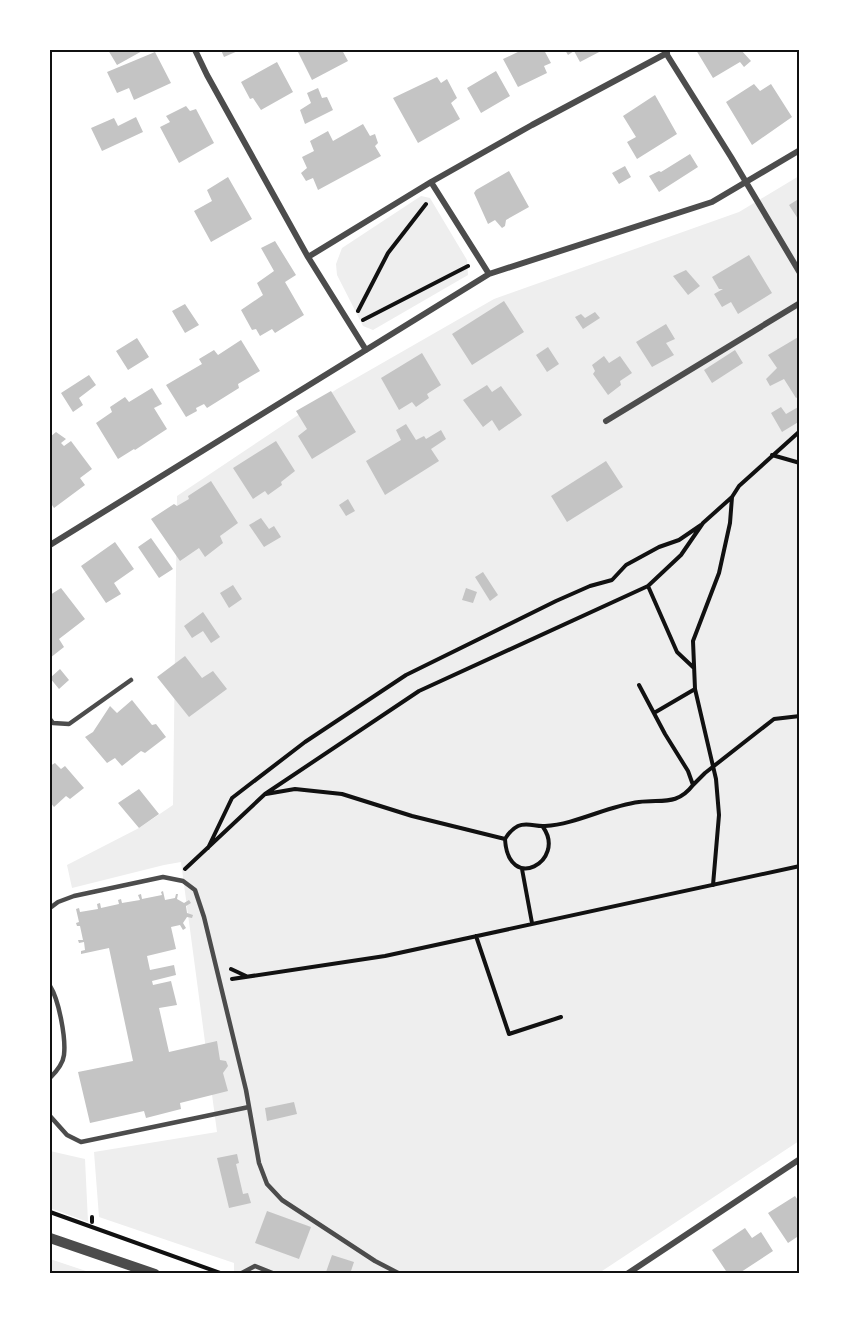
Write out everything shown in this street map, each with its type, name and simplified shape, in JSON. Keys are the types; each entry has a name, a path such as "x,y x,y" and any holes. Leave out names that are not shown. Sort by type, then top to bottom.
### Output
{"street":[{"path":"195,50 308,257 366,350"},
{"path":"308,257 431,182 665,51 800,273"},
{"path":"50,544 489,274 712,202 800,150"},
{"path":"431,182 489,274"},
{"path":"606,422 800,303"},
{"path":"627,1274 800,1158"},
{"path":"50,1238 155,1274"}],"lane":[{"path":"50,719 53,723 69,724 131,680"},
{"path":"50,908 74,896 163,877 183,881 195,890 204,917 249,1107 262,1173 273,1192 282,1200 358,1250 400,1274"},
{"path":"50,986 60,1018 64,1057 50,1078"},
{"path":"50,1116 67,1135 81,1142 249,1107"},
{"path":"240,1274 255,1266 275,1274"}],"path":[{"path":"357,315 388,253 437,191"},
{"path":"360,321 468,266"},
{"path":"206,851 232,798 305,742 406,675 556,601 590,586 612,580 626,565 659,547 679,540 704,523 732,497 739,486 800,431"},
{"path":"772,455 800,463"},
{"path":"714,885 719,815 716,779 695,689 693,641 719,573 730,523 732,497"},
{"path":"174,878 206,851 265,794 419,691 648,586 681,555 704,523"},
{"path":"648,586 677,652 694,668"},
{"path":"639,685 688,771 693,785"},
{"path":"654,713 695,689"},
{"path":"543,827 549,835 550,845 541,862 533,868 522,869 513,864 506,852 505,839 519,825 533,824 543,827 638,802 674,800 686,794 705,773 774,719 800,716"},
{"path":"265,794 295,789 342,794 412,816 505,839"},
{"path":"230,979 385,956 800,866"},
{"path":"522,869 532,923"},
{"path":"476,936 509,1034 561,1017"},
{"path":"50,1212 223,1274"}],"shaded area":[{"path":"799,176 799,1141 599,1273 234,1273 234,1263 99,1217 94,1152 217,1132 181,862 72,888 67,865 139,828 173,805 177,496 337,389 494,299 739,212"},
{"path":"421,196 430,198 467,260 468,275 373,330 363,326 337,275 336,264 342,248"},
{"path":"50,1151 85,1159 88,1222 50,1208"},
{"path":"50,1259 92,1273 50,1273"}],"building":[{"path":"108,50 144,50 117,65"},
{"path":"221,50 240,50 224,57"},
{"path":"297,50 342,50 348,61 312,80"},
{"path":"522,50 535,50 536,52 544,50 551,63 544,66 547,73 518,87 503,59"},
{"path":"565,50 603,50 580,62 574,51 568,55"},
{"path":"696,50 741,50 751,61 744,67 740,62 713,78"},
{"path":"155,52 171,83 134,100 129,88 117,93 107,72"},
{"path":"277,62 293,92 261,110 253,98 250,99 241,82"},
{"path":"496,71 510,96 481,113 467,88"},
{"path":"437,77 441,83 447,79 457,98 451,103 460,119 418,143 393,98"},
{"path":"754,84 760,91 771,84 792,117 752,145 726,102"},
{"path":"318,88 322,98 327,97 333,110 305,124 300,110 311,103 307,93"},
{"path":"655,95 677,134 637,159 627,142 636,137 623,116"},
{"path":"186,106 190,111 196,109 214,143 179,163 160,127 170,122 166,116"},
{"path":"136,117 143,132 102,151 91,128 114,118 118,126"},
{"path":"363,124 370,136 375,134 378,143 375,146 381,156 318,190 313,178 306,181 301,173 307,168 302,157 314,151 310,141 328,131 333,141"},
{"path":"690,154 698,167 659,192 649,176 661,172"},
{"path":"625,166 631,177 619,184 612,173"},
{"path":"509,171 529,207 506,220 502,228 495,220 488,224 474,193"},
{"path":"228,177 252,219 211,242 194,211 212,201 207,190"},
{"path":"800,198 800,222 789,205"},
{"path":"275,241 296,275 285,282 304,315 275,333 272,329 260,336 256,329 252,330 241,310 263,295 257,283 274,271 261,248"},
{"path":"749,255 772,293 738,314 731,302 722,307 714,294 723,289 719,289 712,277"},
{"path":"686,270 700,286 688,295 673,276"},
{"path":"504,301 524,332 472,365 452,334"},
{"path":"185,304 199,325 185,333 172,311"},
{"path":"595,312 600,318 583,329 575,317 581,314 585,318"},
{"path":"666,324 675,339 666,343 674,355 652,367 636,342"},
{"path":"800,336 800,396 796,398 784,379 770,386 766,379 777,368 768,355"},
{"path":"137,338 149,357 128,370 116,351"},
{"path":"241,340 260,371 238,384 239,388 207,408 204,404 186,417 166,385 202,364 199,359 214,350 218,355"},
{"path":"548,347 559,364 547,372 536,355"},
{"path":"735,350 743,363 712,383 704,370"},
{"path":"422,353 441,385 427,394 429,398 416,407 412,402 399,410 381,378"},
{"path":"604,356 609,363 620,356 632,373 620,381 621,385 608,395 593,374 595,371 592,365"},
{"path":"89,375 96,385 79,398 83,405 73,412 61,393"},
{"path":"487,385 492,392 501,386 522,415 499,431 492,420 483,427 463,400"},
{"path":"152,388 162,404 154,408 167,429 118,459 96,423 112,412 110,407 125,397 129,402"},
{"path":"331,391 356,432 312,459 298,436 307,429 296,411"},
{"path":"800,406 800,421 782,432 771,413 781,407 786,414"},
{"path":"406,424 416,440 424,436 426,439 441,430 446,439 431,449 439,461 385,495 366,461 401,440 396,430"},
{"path":"56,432 66,439 61,443 64,446 71,441 92,469 80,478 85,485 54,508 50,502 50,437"},
{"path":"276,441 295,471 281,482 282,485 268,495 265,491 253,499 233,468"},
{"path":"606,461 623,487 567,522 551,496"},
{"path":"211,481 238,523 220,536 223,543 205,557 199,548 180,561 151,519 174,504 177,506 189,499 188,496"},
{"path":"348,499 355,511 346,516 339,505"},
{"path":"261,518 269,529 274,526 281,537 264,547 249,525"},
{"path":"151,538 173,569 159,578 138,547"},
{"path":"115,542 134,569 114,583 121,594 106,603 81,566"},
{"path":"483,572 498,595 490,601 475,577"},
{"path":"233,585 242,599 229,608 220,593"},
{"path":"61,588 85,619 59,639 64,647 50,658 50,595"},
{"path":"466,588 477,592 473,603 462,600"},
{"path":"203,612 220,637 211,643 203,631 192,638 184,626"},
{"path":"185,656 202,678 213,671 227,689 189,717 157,677"},
{"path":"60,669 69,680 59,689 50,678"},
{"path":"132,700 152,725 156,724 166,737 145,753 141,751 122,766 115,758 107,763 85,737 93,732 110,706 117,713"},
{"path":"55,763 61,769 65,766 84,788 70,799 66,796 54,807 50,802 50,766"},
{"path":"139,789 159,814 139,828 118,803"},
{"path":"163,891 165,900 175,898 178,894 177,899 184,903 189,900 191,903 186,906 187,913 193,915 192,918 187,917 183,923 186,928 183,930 180,925 171,927 176,949 147,956 150,970 174,965 176,975 152,981 153,985 171,981 177,1005 159,1008 169,1052 217,1041 220,1060 226,1061 228,1066 223,1073 228,1091 180,1103 181,1109 146,1118 144,1111 90,1123 78,1072 133,1061 109,948 81,954 81,951 85,950 84,942 79,943 78,940 83,940 80,926 76,923 79,922 76,909 79,908 80,912 98,909 97,904 100,903 101,908 119,904 118,900 121,899 122,903 140,900 138,895 141,894 142,899 162,895"},
{"path":"294,1102 297,1114 267,1121 265,1108"},
{"path":"237,1154 239,1163 236,1164 243,1194 248,1193 251,1203 229,1208 217,1158"},
{"path":"795,1196 800,1203 800,1235 788,1243 768,1213"},
{"path":"267,1211 311,1227 299,1259 255,1243"},
{"path":"745,1228 752,1238 761,1232 773,1251 738,1274 728,1274 712,1250"},
{"path":"332,1255 354,1262 350,1274 326,1272"}]}
